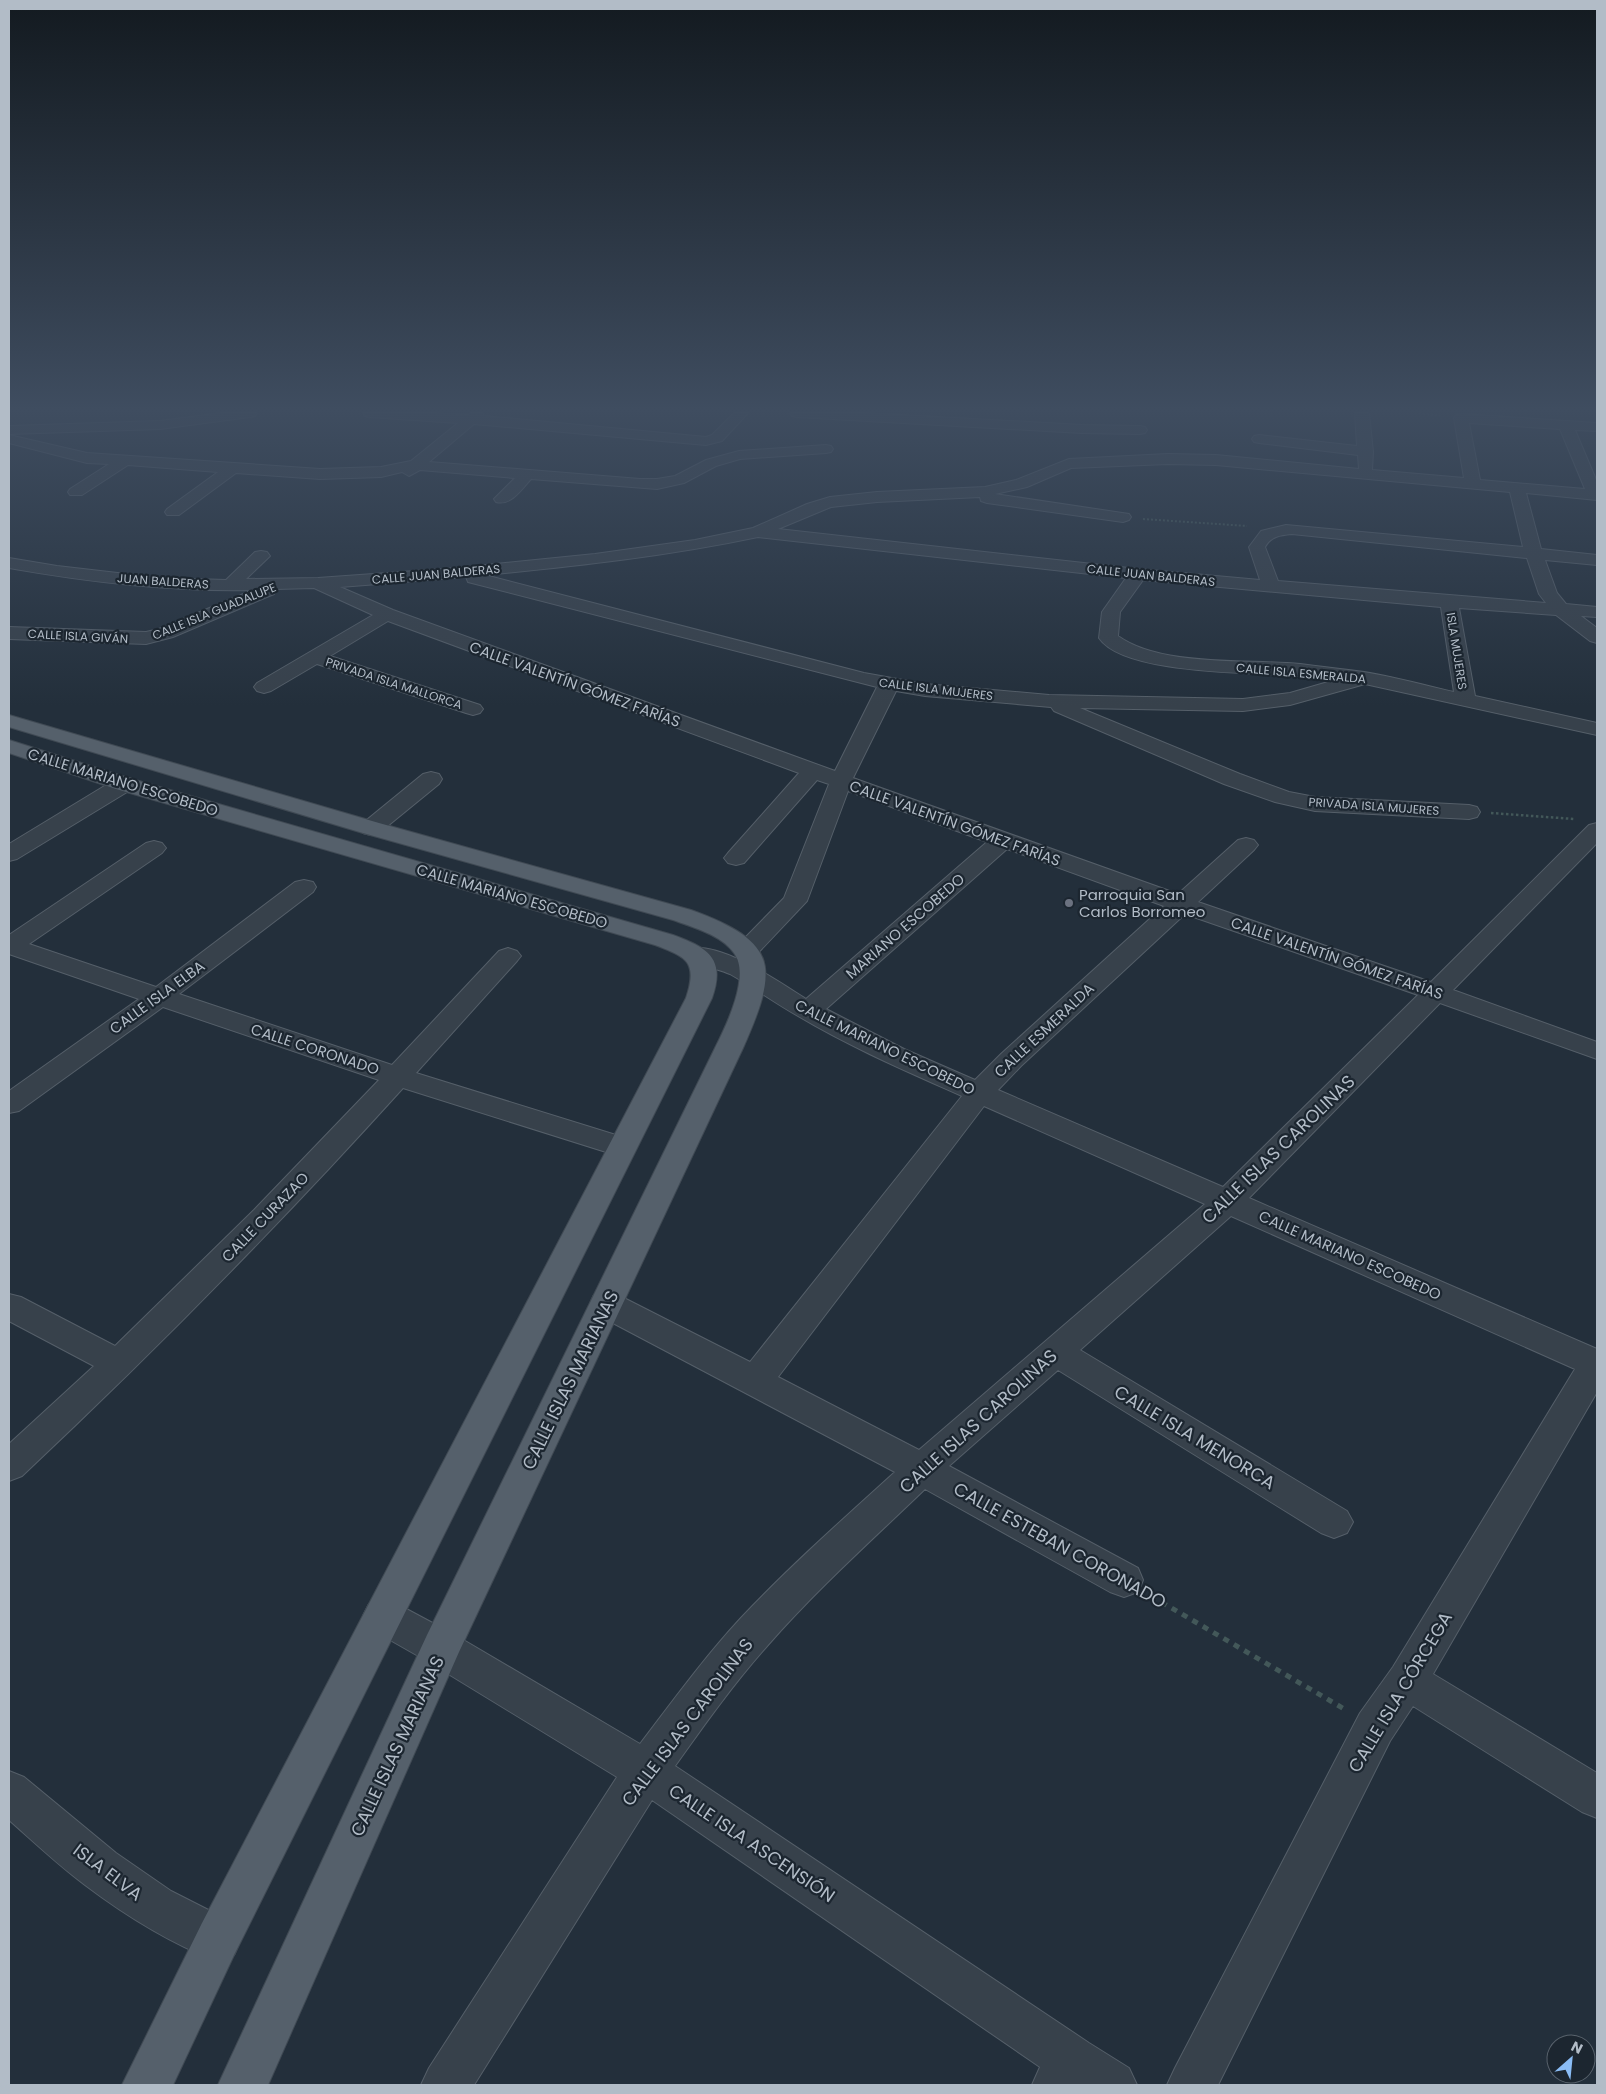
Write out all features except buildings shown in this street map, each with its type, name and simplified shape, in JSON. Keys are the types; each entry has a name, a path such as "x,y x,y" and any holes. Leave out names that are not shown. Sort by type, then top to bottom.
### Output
{"main road":[{"name":"CALLE MARIANO ESCOBEDO","path":"9,721 371,828 682,915 730,936 750,964"},
{"name":"CALLE MARIANO ESCOBEDO","path":"9,746 124,784 654,937 682,946 695,954"},
{"path":"146,2085 218,1939 705,983 706,970 695,954"},
{"name":"CALLE ISLAS MARIANAS","path":"243,2085 442,1648 716,1076 751,997 750,964"}],"street":[{"path":"758,532 805,511"},
{"path":"1078,511 1123,517"},
{"path":"1523,511 1534,553 1548,594 1561,610 1597,638"},
{"path":"1271,586 1257,547 1261,538 1272,532 1292,529 1597,560"},
{"name":"CALLE JUAN BALDERAS","path":"318,584 457,573 654,551 758,532 1138,574 1449,602 1597,612"},
{"path":"230,585 261,556"},
{"name":"JUAN BALDERAS","path":"9,563 129,580 230,585 318,584"},
{"name":"CALLE ISLA MUJERES","path":"457,573 889,684 1050,701 1243,705 1297,699 1364,678"},
{"name":"CALLE ISLA ESMERALDA","path":"1138,574 1111,612 1108,638 1122,648 1141,655 1201,665 1296,670 1364,678 1597,729"},
{"name":"CALLE ISLA GUADALUPE","path":"146,638 166,633 282,584"},
{"name":"CALLE VALENTÍN GÓMEZ FARÍAS","path":"318,584 387,614 841,781 1597,1051"},
{"name":"ISLA MUJERES","path":"1449,602 1465,699"},
{"path":"264,687 387,614"},
{"name":"CALLE ISLA GIVÁN","path":"9,633 146,638"},
{"name":"PRIVADA ISLA MALLORCA","path":"315,657 473,709"},
{"path":"750,964 795,901 841,781 889,684"},
{"name":"PRIVADA ISLA MUJERES","path":"1050,701 1188,760 1283,797 1315,804 1469,812"},
{"path":"736,858 813,770"},
{"path":"371,828 431,779"},
{"path":"9,854 124,784"},
{"name":"CALLE ISLAS CAROLINAS","path":"446,2085 646,1771 716,1676 754,1632 799,1585 923,1468 1227,1202 1350,1080 1435,992 1589,825"},
{"name":"MARIANO ESCOBEDO","path":"808,1012 1003,840"},
{"name":"CALLE ESMERALDA","path":"756,1380 979,1093 1011,1060 1246,845"},
{"path":"9,946 154,848"},
{"name":"CALLE ISLA ELBA","path":"9,1104 159,997 304,887"},
{"name":"CALLE CORONADO","path":"9,946 398,1077 622,1147"},
{"name":"CALLE MARIANO ESCOBEDO","path":"695,954 727,963 750,964 808,1012 894,1054 979,1093 1597,1363"},
{"name":"CALLE CURAZAO","path":"9,1466 119,1364 222,1261 398,1077 508,956"},
{"name":"CALLE ESTEBAN CORONADO","path":"606,1304 923,1468 1124,1580"},
{"path":"9,1306 119,1364"},
{"name":"CALLE ISLA MENORCA","path":"1055,1352 1334,1522"},
{"name":"CALLE ISLA CÓRCEGA","path":"1192,2085 1374,1727 1407,1680 1597,1363"},
{"name":"CALLE ISLA ASCENSIÓN","path":"383,1616 442,1648 646,1771 1065,2073 1112,2085"},
{"path":"1407,1680 1597,1796"},
{"name":"ISLA ELVA","path":"9,1792 100,1869 155,1908 218,1939"}],"path":[{"path":"1123,517 1292,529"},
{"path":"1469,812 1589,825"},
{"name":"CALLE ESTEBAN CORONADO","path":"1124,1580 1374,1727"}],"place":[{"name":"Parroquia San Carlos Borromeo","path":"1069,903"}]}
